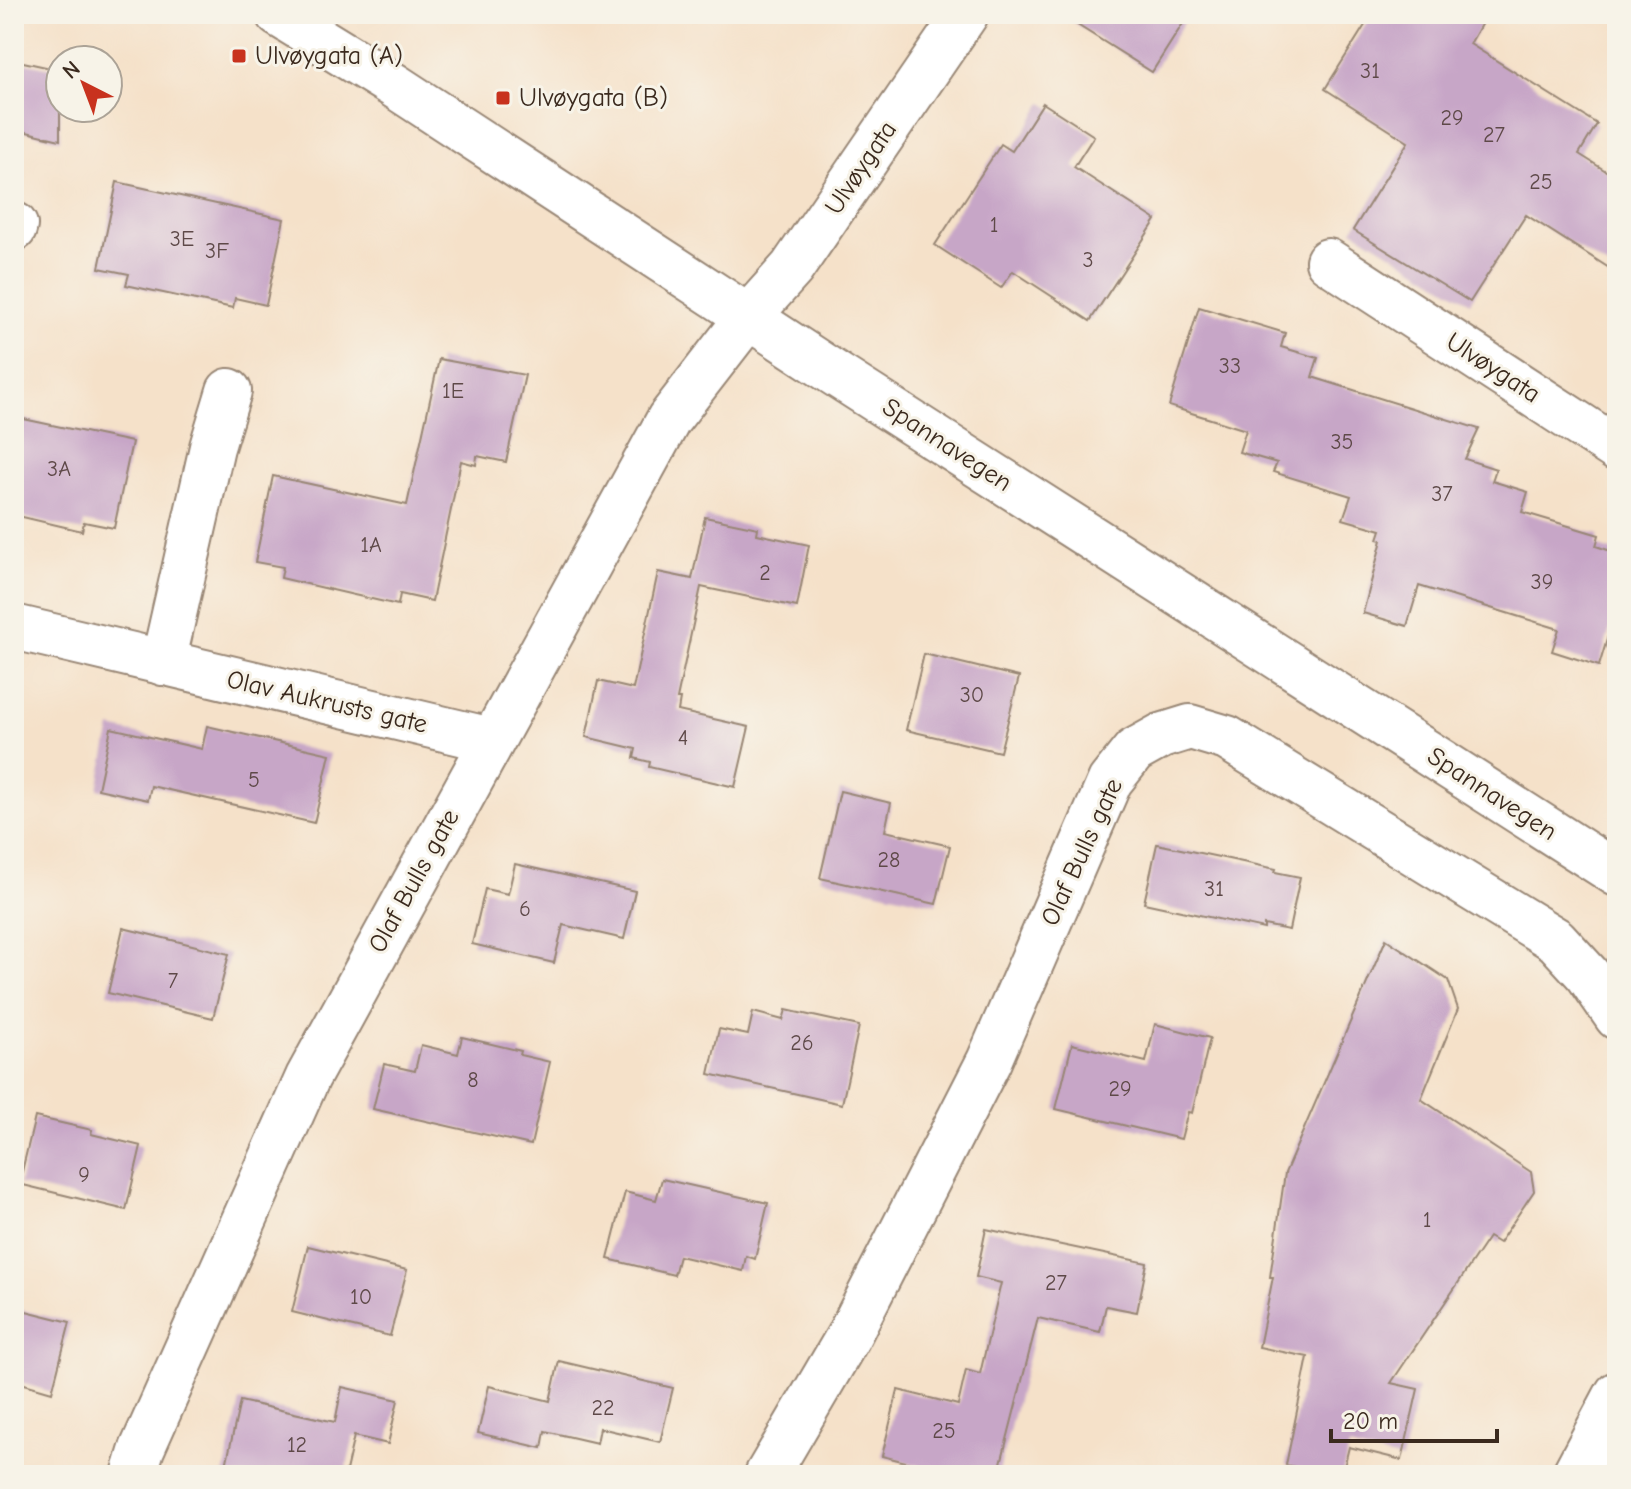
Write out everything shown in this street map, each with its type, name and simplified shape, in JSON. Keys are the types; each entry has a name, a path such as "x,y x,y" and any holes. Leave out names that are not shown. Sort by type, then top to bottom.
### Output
{"street":[{"name":"Spannavegen","path":"278,14 408,94 748,317 1617,874"},
{"name":"Ulvøygata","path":"748,317 792,268 966,14"},
{"name":"Ulvøygata","path":"1328,261 1617,449"},
{"name":"Olaf Bulls gate","path":"134,1475 142,1449 308,1077 669,419 748,317"},
{"path":"163,663 212,447 229,391"},
{"name":"Olav Aukrusts gate","path":"14,627 491,740"},
{"name":"Olaf Bulls gate","path":"767,1475 848,1337 989,1061 1110,781 1134,751 1161,736 1190,727 1227,738 1556,940 1588,975 1617,1017"},
{"path":"1574,1475 1617,1394"}],"building":[{"path":"1060,14 1189,14 1152,72"},
{"path":"1372,14 1487,14 1470,44 1597,124 1579,154 1617,178 1617,273 1526,215 1470,302 1353,230 1408,142 1325,89"},
{"path":"14,60 44,67 44,124 60,124 60,140 14,129"},
{"path":"1043,103 1094,136 1074,167 1156,220 1090,321 1013,271 1001,288 935,245 1001,144 1012,151"},
{"path":"117,182 284,219 266,305 235,298 233,308 126,285 129,274 99,268"},
{"path":"1199,307 1285,333 1281,347 1318,358 1312,377 1479,429 1465,459 1496,469 1492,481 1528,492 1522,512 1599,535 1596,546 1617,553 1617,606 1599,666 1552,651 1559,629 1419,586 1407,626 1363,613 1382,540 1378,539 1381,530 1343,519 1351,496 1273,472 1277,463 1239,452 1246,430 1169,406"},
{"path":"439,359 525,375 506,462 477,456 476,465 461,461 432,601 400,594 398,605 281,578 283,567 255,562 273,476 407,505"},
{"path":"14,417 132,442 114,528 84,522 82,531 14,515"},
{"path":"705,517 758,528 757,534 809,545 797,607 701,587 677,699 680,699 678,711 749,727 735,787 649,767 650,762 634,758 636,749 586,737 598,681 633,689 658,572 692,579"},
{"path":"924,654 1019,677 1000,752 906,730"},
{"path":"207,726 330,754 314,823 151,786 148,800 98,789 111,728 202,749"},
{"path":"840,791 891,803 885,831 950,846 936,904 820,878"},
{"path":"1157,844 1300,877 1289,930 1264,925 1264,929 1144,903"},
{"path":"515,864 635,891 624,939 563,925 554,963 472,944 485,889 508,894"},
{"path":"123,928 229,954 213,1018 108,993"},
{"path":"1386,939 1448,980 1458,1009 1421,1099 1531,1172 1534,1191 1499,1243 1489,1237 1391,1383 1418,1389 1402,1460 1349,1447 1342,1475 1330,1475 1286,1465 1308,1357 1259,1347 1273,1277 1270,1277 1285,1173"},
{"path":"786,1010 859,1026 842,1104 709,1074 719,1029 748,1035 753,1012 783,1020"},
{"path":"1155,1024 1210,1038 1192,1113 1188,1112 1181,1139 1056,1109 1072,1044 1146,1062"},
{"path":"462,1037 521,1051 520,1055 550,1062 531,1145 373,1109 384,1064 415,1071 421,1045 458,1054"},
{"path":"35,1117 92,1130 91,1134 141,1146 126,1210 19,1184"},
{"path":"662,1179 768,1203 755,1259 746,1256 743,1271 679,1256 674,1275 608,1259 625,1192 656,1200"},
{"path":"986,1229 1147,1263 1137,1312 1106,1306 1100,1332 1038,1318 998,1475 958,1475 882,1456 898,1390 958,1405 966,1370 980,1374 1001,1283 976,1277"},
{"path":"308,1246 407,1270 390,1336 292,1312"},
{"path":"14,1308 70,1322 52,1392 14,1381"},
{"path":"559,1361 673,1388 660,1442 600,1428 597,1443 545,1431 542,1448 478,1433 489,1386 550,1401"},
{"path":"342,1387 398,1400 388,1444 354,1436 345,1475 224,1475 240,1401 335,1422"}],"place":[{"name":"Ulvøygata (A)","path":"239,56"},
{"name":"Ulvøygata (B)","path":"503,98"}]}
